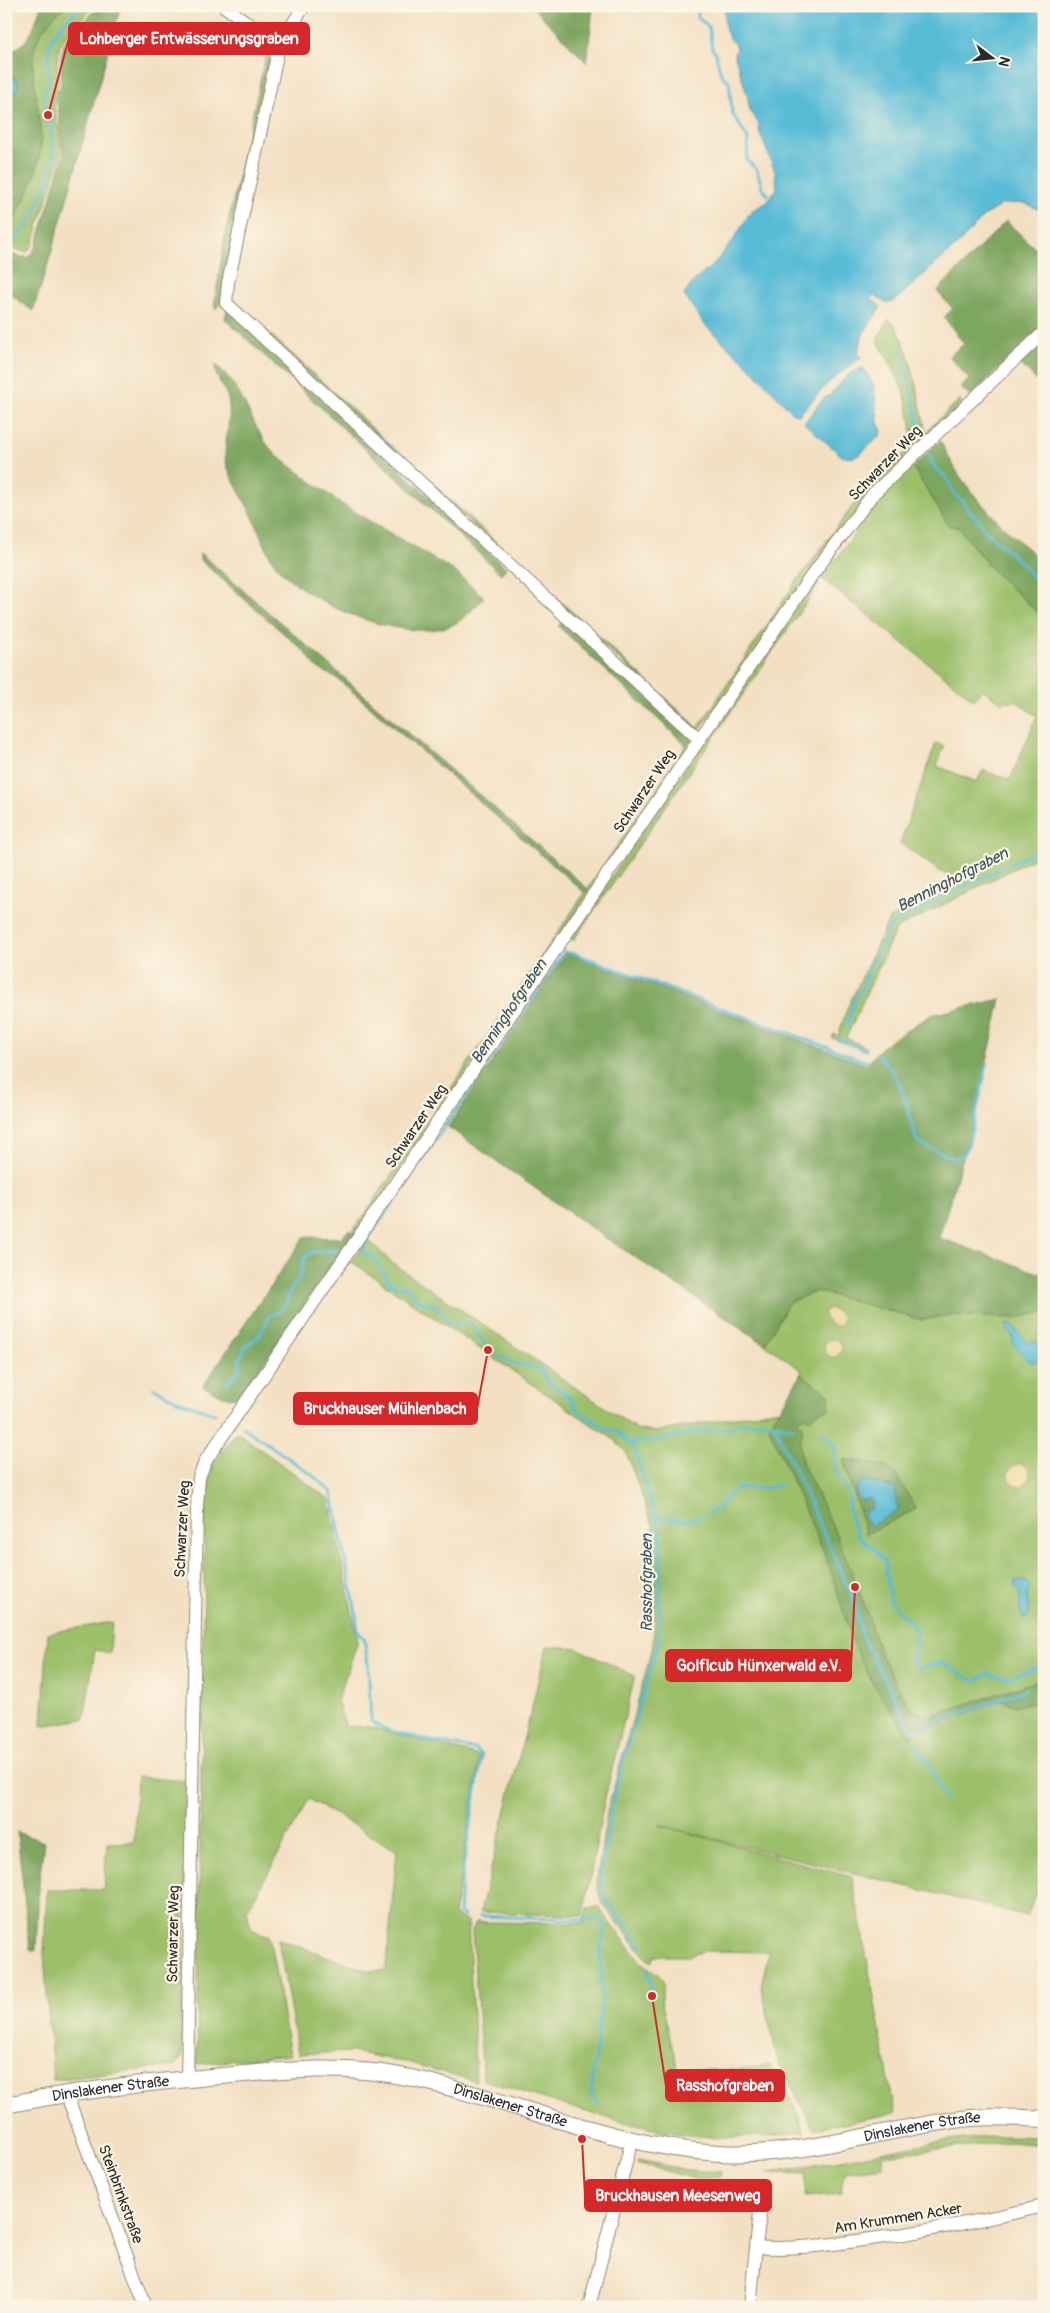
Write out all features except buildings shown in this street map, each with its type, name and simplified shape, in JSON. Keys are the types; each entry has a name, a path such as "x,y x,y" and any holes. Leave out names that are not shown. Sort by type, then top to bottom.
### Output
{"main road":[{"name":"Dinslakener Straße","path":"6,2105 66,2093 187,2079 295,2070 353,2070 382,2073 451,2088 673,2149 751,2154 809,2148 971,2118 1044,2119"}],"street":[{"path":"224,6 279,46"},
{"path":"304,6 279,46 228,283 226,303 699,739"},
{"name":"Schwarzer Weg","path":"187,2079 196,1506 199,1477 206,1460 812,576 873,494 1044,332"},
{"name":"Steinbrinkstraße","path":"66,2093 146,2307"},
{"path":"589,2307 632,2139"},
{"name":"Am Krummen Acker","path":"756,2247 785,2250 907,2235 974,2223 1044,2206"},
{"path":"750,2307 760,2212"}],"green space":[{"path":"41,6 65,6 46,25 37,40 33,68 41,143 39,156 32,181 6,240 6,105 10,100 6,52 21,46 26,41"},
{"path":"65,6 94,6 60,45 57,62 58,82 54,107 61,142 61,155 32,246 26,253 6,245 6,240 32,181 41,143 34,84 34,53 37,40 44,28"},
{"path":"99,6 121,6 33,311 6,291 6,249 13,255 28,258 36,247 64,154 57,99 61,83 61,56 65,42"},
{"path":"532,6 593,6 587,62 586,62"},
{"path":"269,42 276,47 222,300 216,309 214,307 225,236"},
{"path":"1006,221 1044,257 1044,325 970,396 961,388 969,379 949,356 964,344 944,317 953,309 937,291"},
{"path":"230,297 698,728 696,730 231,304"},
{"path":"227,309 506,568 501,574 225,319"},
{"path":"889,319 896,327 908,355 926,432 960,399 961,404 871,491 700,729 698,728 796,582 858,499 917,441 912,436 909,410 901,386 877,340"},
{"path":"1044,341 1044,388 1020,364"},
{"path":"215,364 234,385 260,434 277,456 346,507 454,571 484,597 481,601 463,618 450,626 430,630 406,629 381,624 331,606 289,579 271,558 251,513 228,469 225,449 229,406 228,398 216,373"},
{"path":"940,441 955,469 979,501 1011,534 1044,563 1044,618 992,570 958,527 949,526 913,467"},
{"path":"913,467 949,526 958,527 992,570 1044,618 1044,853 896,929 846,1038 867,1048 866,1051 832,1038 834,1034 838,1036 847,1009 889,919 957,883 900,843 936,743 944,746 937,766 977,782 983,770 1010,780 1037,716 1014,700 1011,703 1006,700 1003,703 982,689 974,700 822,579 879,501"},
{"path":"200,553 588,889 585,893 338,679 316,667 305,652 200,560"},
{"path":"813,583 819,584 573,941 570,937"},
{"path":"564,620 691,738 686,745 558,626"},
{"path":"691,738 693,742 249,1390 240,1396"},
{"path":"566,953 867,1065 887,1043 931,1015 1001,999 973,1124 939,1238 1044,1275 1044,1312 1016,1318 950,1315 922,1320 817,1291 789,1302 765,1344 603,1236 448,1127"},
{"path":"349,1230 352,1232 240,1396 226,1397 203,1386 304,1237 340,1238"},
{"path":"371,1242 392,1263 638,1430 656,1432 779,1409 769,1428 775,1423 802,1371 765,1344 789,1302 817,1291 922,1320 950,1315 1016,1318 1044,1312 1044,1875 1027,1916 659,1825 852,1877 895,2113 814,2129 778,2061 761,1985 769,1952 704,1951 689,1956 655,1956 652,1962 647,1959 605,1907 599,1894 597,1879 607,1812 653,1646 655,1544 653,1526 626,1452 613,1439 352,1262 364,1244"},
{"path":"801,1374 830,1395 829,1409 818,1412 810,1420 806,1417 799,1418 798,1421 803,1428 800,1445 802,1462 835,1532 864,1603 878,1649 908,1705 916,1712 929,1716 1044,1679 1044,1702 1015,1706 1002,1700 914,1732 915,1737 910,1738 872,1682 860,1658 851,1637 829,1565 769,1428"},
{"path":"237,1432 329,1499 358,1641 337,1701 346,1727 367,1726 480,1756 454,1914 468,1922 476,2081 410,2063 352,2052 298,2054 278,1939 366,1970 386,1971 397,1851 309,1799 247,1911 251,1929 269,1936 290,2055 197,2064 205,1508 213,1465"},
{"path":"843,1459 885,1466 895,1473 916,1509 866,1534"},
{"path":"112,1622 110,1653 95,1650 84,1719 42,1726 48,1633"},
{"path":"547,1646 576,1648 635,1676 604,1802 583,1916 480,1912"},
{"path":"137,1777 186,1781 182,2058 174,2066 53,2080 44,1953 47,1890 104,1890 107,1843 134,1842"},
{"path":"17,1832 44,1842 39,1882 36,1950 30,1950"},
{"path":"598,1907 642,1963 658,1974 664,1983 661,2000 678,2070 735,2070 769,2064 786,2088 805,2133 734,2138 682,2134 624,2122 483,2080 472,1931 476,1922 583,1923 587,1908"},
{"path":"1005,2136 1044,2137 1044,2145 1009,2142 882,2155 883,2167 844,2172 841,2194 805,2197 806,2174 765,2172 811,2166 931,2143"},
{"path":"639,2160 687,2170 720,2172 719,2177 696,2179 636,2163"}],"sand":[{"path":"829,1308 838,1312 843,1318 840,1326 833,1326 826,1319 823,1312"},
{"path":"829,1339 837,1339 842,1344 840,1355 829,1357 824,1352 824,1344"},
{"path":"1019,1464 1027,1467 1030,1475 1027,1483 1019,1486 1011,1483 1008,1475 1011,1467"}],"water":[{"path":"725,6 1044,6 1044,212 1024,203 1003,204 985,215 956,246 893,302 886,303 874,295 871,299 881,307 863,334 858,351 861,357 828,383 799,415 794,414 752,369 705,325 684,295 694,281 712,266 733,241 751,211 766,203 777,189 775,171 759,131 759,124 750,111 747,94 734,53 737,49 725,28"},
{"path":"6,69 18,82 17,89 6,105"},
{"path":"863,368 874,385 878,423 882,431 880,436 859,455 851,458 842,456 804,423 824,398 829,396 850,373"},
{"path":"1007,1324 1010,1324 1027,1342 1035,1342 1044,1348 1044,1355 1035,1362 1030,1362 1014,1345 1012,1336 1005,1327"},
{"path":"866,1481 897,1489 894,1494 899,1506 896,1512 872,1525 866,1521 865,1509 871,1510 873,1504 870,1498 863,1501 857,1497 856,1490 860,1483"},
{"path":"1016,1581 1027,1582 1030,1585 1027,1597 1030,1612 1028,1617 1023,1618 1021,1614 1020,1597 1015,1586"}],"waterway":[{"path":"13,243 37,208 48,180 51,166 53,138 45,99 49,81 51,41 56,32 80,6"},
{"path":"698,6 698,18 709,27 712,48 716,54 720,71 722,76 729,81 732,113 748,139 747,160 757,170 762,187 768,195"},
{"path":"900,347 921,433"},
{"path":"929,455 936,469 946,477 955,495 963,501 967,509 979,520 983,529 1023,564 1031,575 1044,584"},
{"name":"Benninghofgraben","path":"847,1026 855,999 864,986 869,968 879,952 891,924 1044,847"},
{"name":"Benninghofgraben","path":"793,1428 763,1422 738,1424 730,1429 704,1430 657,1440 629,1443 618,1432 608,1430 577,1410 571,1398 547,1381 541,1369 512,1363 488,1350 473,1326 467,1322 454,1324 447,1320 437,1306 419,1301 407,1287 395,1286 389,1282 375,1258 363,1253 368,1239 564,952 575,954 867,1062"},
{"name":"Benninghofgraben","path":"841,1038 841,1041 866,1050"},
{"name":"Benninghofgraben","path":"878,1055 887,1064 899,1084 908,1107 917,1142 955,1159 963,1154 968,1146 987,1065"},
{"path":"227,1384 240,1369 240,1358 246,1346 259,1336 270,1316 279,1312 286,1305 291,1289 299,1280 304,1258 312,1252 337,1250"},
{"path":"154,1388 176,1400 215,1414"},
{"path":"774,1424 854,1600 862,1636 912,1731 1025,1690"},
{"path":"243,1427 307,1471 331,1491 355,1607 358,1632 364,1638 368,1664 371,1721 390,1731 476,1750 482,1756 462,1874 459,1912 464,1916"},
{"path":"819,1433 827,1436 835,1446 834,1460 838,1478 849,1495 849,1511 860,1538 885,1561 890,1600 898,1612 910,1621 915,1628 917,1644 912,1660 919,1669 941,1662 975,1682 987,1674 1007,1678 1044,1666"},
{"name":"Rasshofgraben","path":"633,1444 661,1535 659,1639 615,1790 601,1873 603,1893 642,1947"},
{"path":"736,1489 740,1487 759,1489 781,1485"},
{"path":"709,1513 718,1508 732,1492"},
{"path":"656,1517 687,1521 703,1515"},
{"path":"915,1742 924,1758 929,1762 946,1800"},
{"path":"480,1916 583,1920 598,1918 605,1926 600,1952 602,1999 591,2094 598,2105"},
{"name":"Rasshofgraben","path":"648,1970 652,1996"}],"place":[{"name":"Lohberger Entwässerungsgraben","path":"48,115"},
{"name":"Bruckhauser Mühlenbach","path":"488,1350"},
{"name":"Golflcub Hünxerwald e.V.","path":"855,1587"},
{"name":"Rasshofgraben","path":"652,1996"},
{"name":"Bruckhausen Meesenweg","path":"582,2139"}]}
